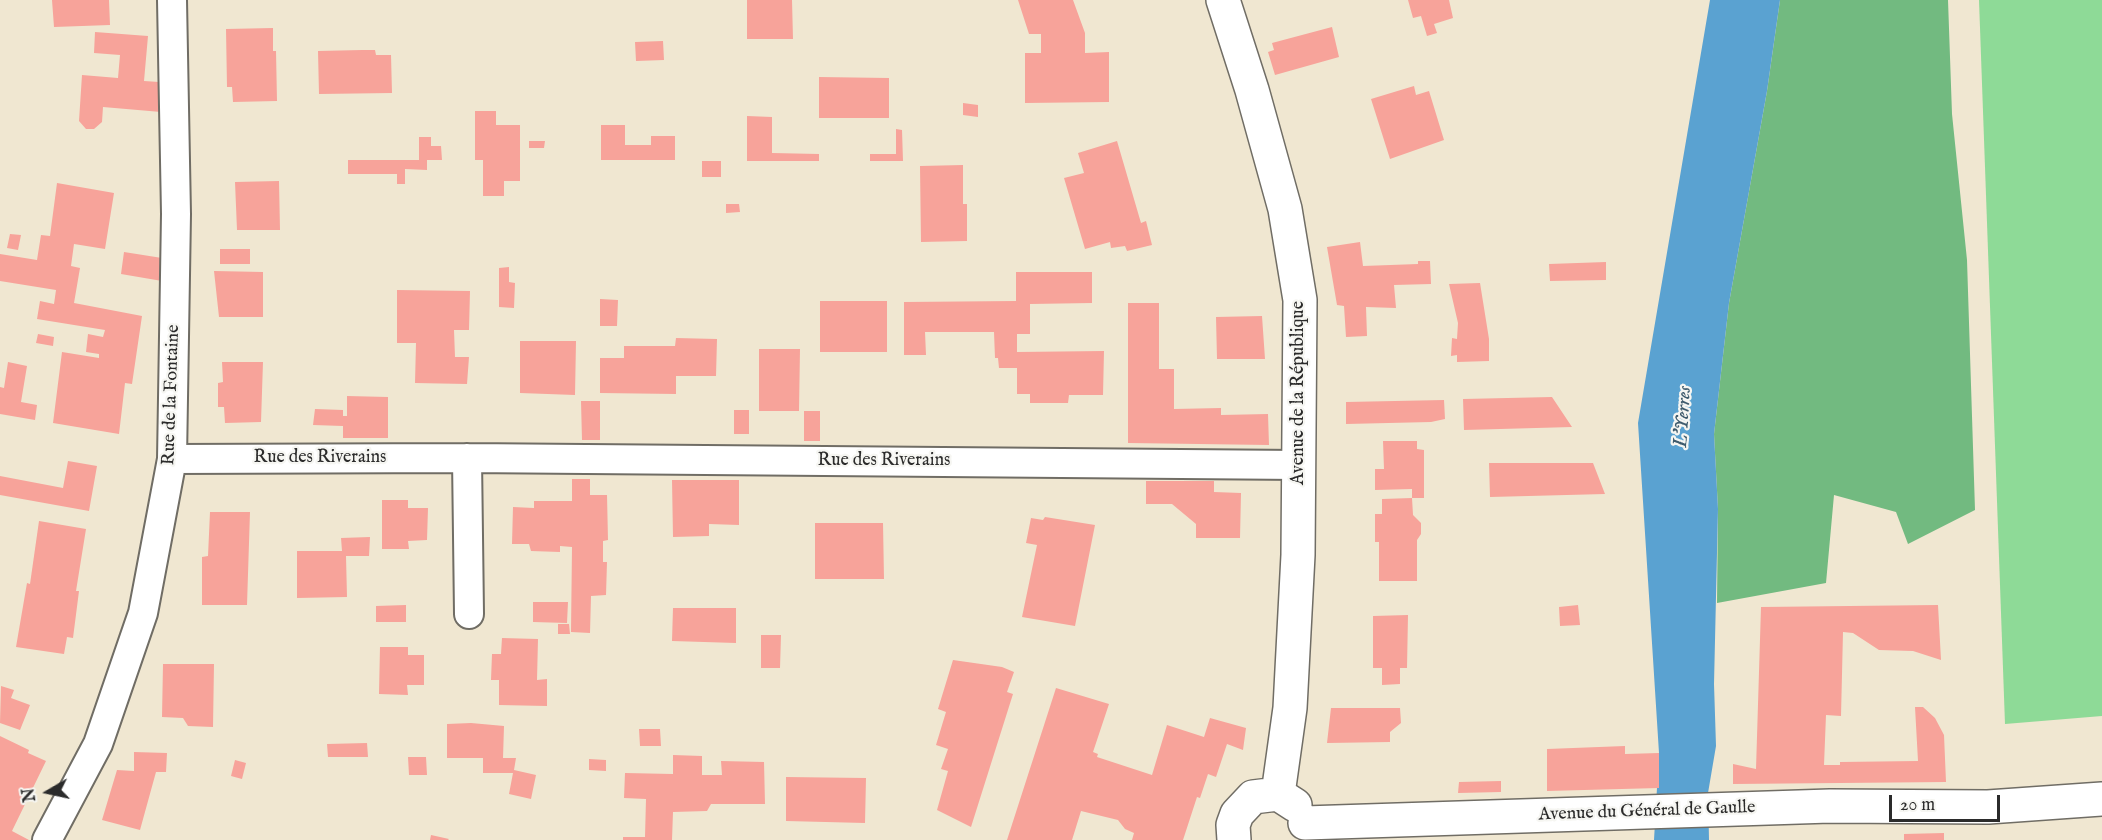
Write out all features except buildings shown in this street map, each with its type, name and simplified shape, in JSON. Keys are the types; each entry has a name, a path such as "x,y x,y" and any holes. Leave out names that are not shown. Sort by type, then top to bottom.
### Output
{"street":[{"name":"Rue de la Fontaine","path":"47,840 98,744 143,613 172,459 176,214 172,0"},
{"name":"Avenue de la République","path":"1224,0 1285,209 1298,289 1300,465 1290,708 1278,794"},
{"name":"Rue des Riverains","path":"172,459 467,458 1300,465"},
{"path":"467,458 469,614"},
{"path":"1234,840 1233,825 1237,814 1253,797 1278,794 1294,803 1305,831"},
{"name":"Avenue du Général de Gaulle","path":"1305,831 1625,812 1830,806 1988,807 2102,799"}],"green space":[{"path":"1780,0 1948,0 1952,114 1967,260 1975,510 1908,544 1896,512 1834,495 1826,583 1717,603 1718,509 1714,434 1729,303 1767,91"},
{"path":"1979,0 2102,0 2102,716 2005,724"}],"water":[{"name":"L'Yerres","path":"1710,0 1780,0 1767,91 1729,303 1714,434 1718,509 1714,684 1716,746 1708,793 1709,840 1654,840 1659,753 1638,423"}]}
